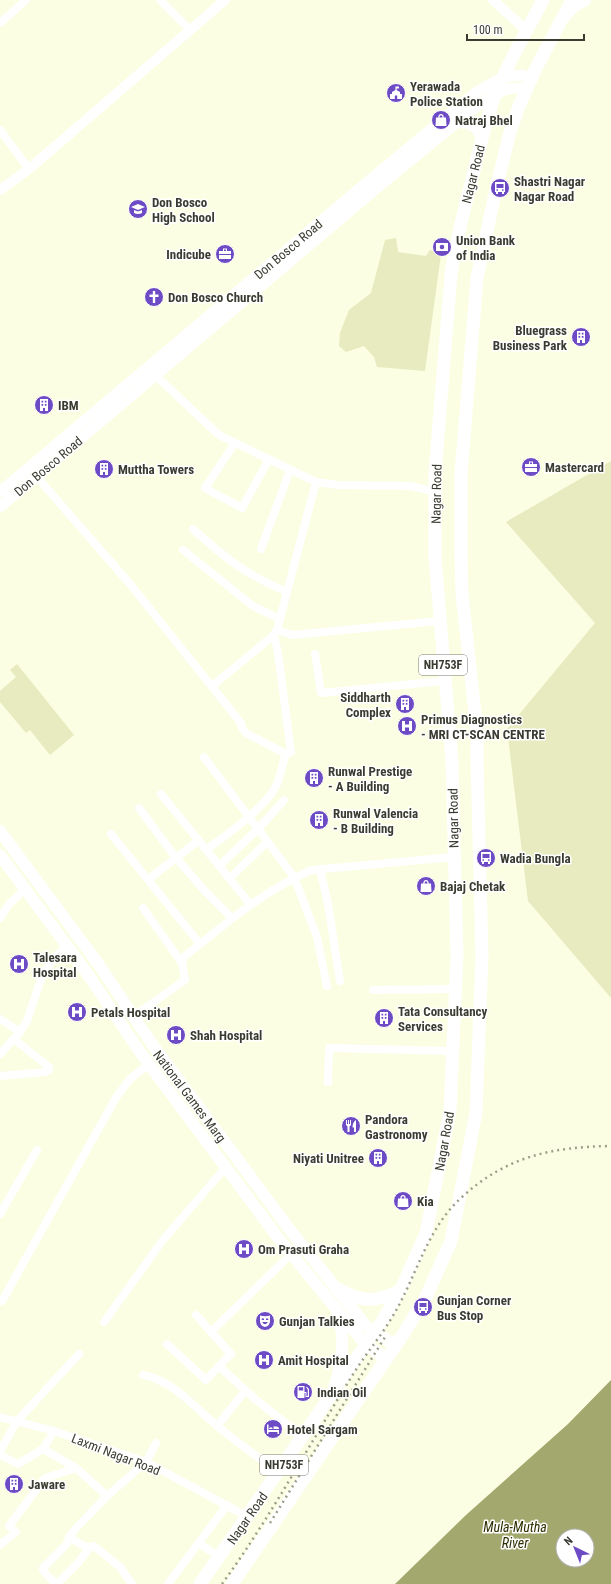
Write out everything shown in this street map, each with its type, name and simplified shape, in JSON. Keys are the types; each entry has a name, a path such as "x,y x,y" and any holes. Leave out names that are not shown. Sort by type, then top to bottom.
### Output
{"highway":[{"name":"Nagar Road","path":"200,1584 279,1473 366,1345 401,1290 426,1233 432,1209 450,1111 456,956 451,734 444,681 435,557 435,492 451,275 456,244 482,137 496,93 543,0"},
{"name":"Nagar Road","path":"232,1584 396,1346 426,1297 451,1241 476,1113 482,949 476,732 462,594 461,556 461,474 479,261 510,132 529,83 572,0"},
{"path":"457,122 467,121 473,124 482,137"},
{"path":"336,1288 353,1297 369,1301 387,1297 401,1290"}],"main road":[{"path":"561,22 573,8 586,0"},
{"name":"Don Bosco Road","path":"0,492 377,174 476,94 503,77 522,75 529,83 496,93 457,122 0,507"},
{"name":"National Games Marg","path":"0,831 99,965 176,1076 290,1230 366,1326 396,1346"},
{"path":"2,851 102,978 123,1009 134,1016"},
{"path":"2,851 120,1011 122,1025"},
{"name":"National Games Marg","path":"2,851 25,889 67,945 149,1064 291,1254 337,1312 366,1345 387,1359"},
{"path":"333,1393 343,1356 342,1335 337,1312"}],"street":[{"path":"0,24 26,0"},
{"path":"160,0 190,30"},
{"path":"0,190 29,169 225,0"},
{"path":"493,0 527,31"},
{"path":"0,130 29,169"},
{"path":"155,375 213,430 235,443 316,482 338,485 411,486 435,492"},
{"path":"235,443 205,488 242,508 269,460"},
{"path":"262,549 290,470"},
{"path":"36,476 130,584 241,723 242,728 246,733 286,754"},
{"path":"207,850 230,833 273,791 278,783 286,754 291,752 276,633 316,482"},
{"path":"193,529 231,562 257,579 287,592"},
{"path":"183,550 253,606 280,618"},
{"path":"276,633 292,636 439,621"},
{"path":"212,686 276,633"},
{"path":"315,654 320,693 444,681"},
{"path":"204,757 247,817 258,829 294,877 317,937 327,986"},
{"path":"162,794 250,904"},
{"path":"219,866 258,829 284,800"},
{"path":"139,808 176,858 205,891 232,918"},
{"path":"111,834 149,879 200,944"},
{"path":"149,879 199,840"},
{"path":"230,878 267,842"},
{"path":"182,964 184,957 250,904 294,877 312,870 320,869 454,857"},
{"path":"320,869 328,904 340,981"},
{"path":"0,918 9,904 25,889"},
{"path":"134,1016 185,980 182,964 143,908"},
{"path":"0,1054 20,1032 27,1021 42,976 53,959 67,945"},
{"path":"373,990 455,989"},
{"path":"0,1019 20,1032"},
{"path":"0,1076 46,1072 49,1070 49,1067 14,1038"},
{"path":"328,1082 328,1048 452,1051"},
{"path":"0,1300 2,1301 117,1096 130,1079 149,1064"},
{"path":"0,1214 37,1150"},
{"path":"104,1322 163,1240 226,1167"},
{"path":"212,1331 291,1254"},
{"path":"167,1344 206,1380 231,1354 212,1331 196,1315"},
{"path":"0,1451 16,1421 79,1354"},
{"path":"219,1366 264,1407 303,1437"},
{"path":"143,1375 157,1378 171,1387 217,1426 279,1473"},
{"path":"217,1426 241,1396"},
{"name":"Laxmi Nagar Road","path":"0,1417 54,1431 146,1462 248,1517"},
{"path":"0,1455 18,1464 42,1449 54,1431"},
{"path":"132,1584 113,1560 94,1546 90,1548 78,1563 57,1584 44,1572 43,1568 67,1544 77,1527 107,1496 146,1462 156,1443"},
{"path":"42,1449 76,1468 107,1496"},
{"path":"0,1545 16,1532 9,1526 45,1478 76,1468"},
{"path":"168,1584 227,1505"},
{"path":"70,1537 90,1548"},
{"path":"199,1543 219,1558"}],"shaded area":[{"path":"396,238 398,252 426,256 430,250 441,254 425,371 377,367 374,357 364,346 346,352 339,346 340,333 349,310 371,293 385,240"},
{"path":"611,461 611,998 528,901 507,729 595,623 506,522"},
{"path":"17,664 74,735 50,755 30,730 26,733 0,702 0,691 16,677 10,670"}],"water":[{"name":"Mula-Mutha River","path":"611,1380 611,1584 395,1584 466,1515 568,1424"}],"railway":[{"path":"222,1584 257,1533 357,1369 382,1334 400,1304 430,1239 450,1210 462,1197 479,1183 513,1163 531,1156 550,1152 611,1146"},
{"path":"270,1523 385,1337"}],"place":[{"name":"Yerawada Police Station","path":"396,93"},
{"name":"Natraj Bhel","path":"441,120"},
{"name":"Shastri Nagar Nagar Road","path":"500,188"},
{"name":"Don Bosco High School","path":"138,209"},
{"name":"Union Bank of India","path":"442,247"},
{"name":"Indicube","path":"225,254"},
{"name":"Don Bosco Church","path":"154,297"},
{"name":"Bluegrass Business Park","path":"581,337"},
{"name":"IBM","path":"44,405"},
{"name":"Mastercard","path":"531,467"},
{"name":"Muttha Towers","path":"104,469"},
{"name":"Siddharth Complex","path":"405,704"},
{"name":"Primus Diagnostics - MRI CT-SCAN CENTRE","path":"407,726"},
{"name":"Runwal Prestige - A Building","path":"314,778"},
{"name":"Runwal Valencia - B Building","path":"319,820"},
{"name":"Wadia Bungla","path":"486,858"},
{"name":"Bajaj Chetak","path":"426,886"},
{"name":"Talesara Hospital","path":"19,964"},
{"name":"Petals Hospital","path":"77,1012"},
{"name":"Tata Consultancy Services","path":"384,1018"},
{"name":"Shah Hospital","path":"176,1035"},
{"name":"Pandora Gastronomy","path":"351,1126"},
{"name":"Niyati Unitree","path":"378,1158"},
{"name":"Kia","path":"403,1201"},
{"name":"Om Prasuti Graha","path":"244,1249"},
{"name":"Gunjan Corner Bus Stop","path":"423,1307"},
{"name":"Gunjan Talkies","path":"265,1321"},
{"name":"Amit Hospital","path":"264,1360"},
{"name":"Indian Oil","path":"303,1392"},
{"name":"Hotel Sargam","path":"273,1429"},
{"name":"Jaware","path":"14,1484"}]}
